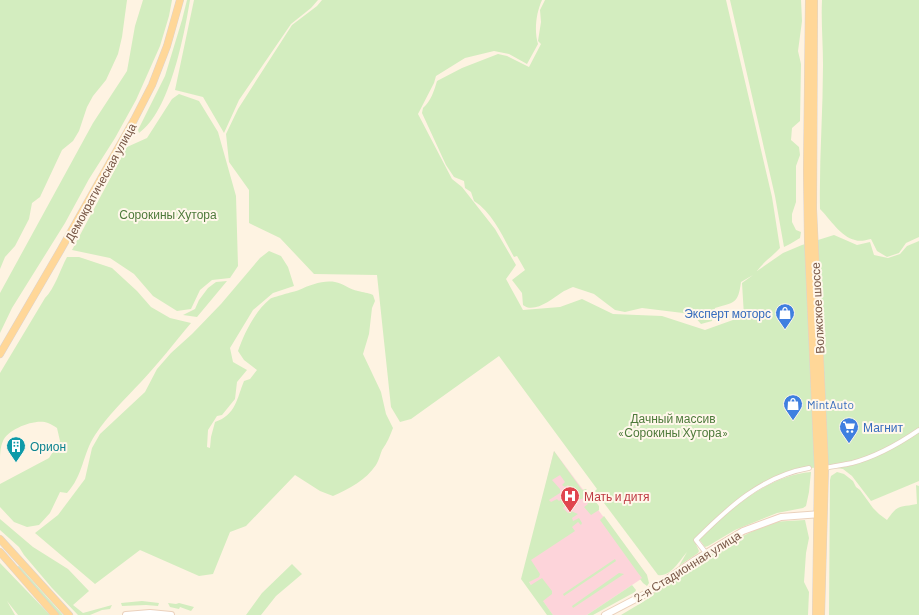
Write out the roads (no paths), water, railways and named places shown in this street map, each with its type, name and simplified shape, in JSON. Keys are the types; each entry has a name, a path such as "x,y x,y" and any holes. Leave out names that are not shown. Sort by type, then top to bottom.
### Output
{"main road":[{"name":"Демократическая улица","path":"0,354 60,251 134,120 152,85 167,46 180,0"},
{"name":"Волжское шоссе","path":"809,0 811,9 813,231 825,468 820,514 816,615"},
{"name":"Волжское шоссе","path":"814,0 811,9 807,171 808,241 820,514 821,615"},
{"name":"2-я Стадионная улица","path":"605,615 646,593 706,553 738,534 781,517 820,514"},
{"path":"0,539 69,615"},
{"path":"0,552 55,615"},
{"path":"126,615 150,613 171,615"}],"street":[{"path":"825,468 853,463 885,450 919,430"},
{"path":"706,553 696,540 726,510 759,486 796,470 809,468"}],"place":[{"name":"Эксперт моторс","path":"785,330"},
{"name":"MintAuto","path":"793,421"},
{"name":"Магнит","path":"849,444"},
{"name":"Орион","path":"16,463"},
{"name":"Мать и дитя","path":"570,513"}],"park label":[{"name":"Сорокины Хутора","path":"168,214"},
{"name":"Дачный массив «Сорокины Хутора»","path":"673,425"}]}
